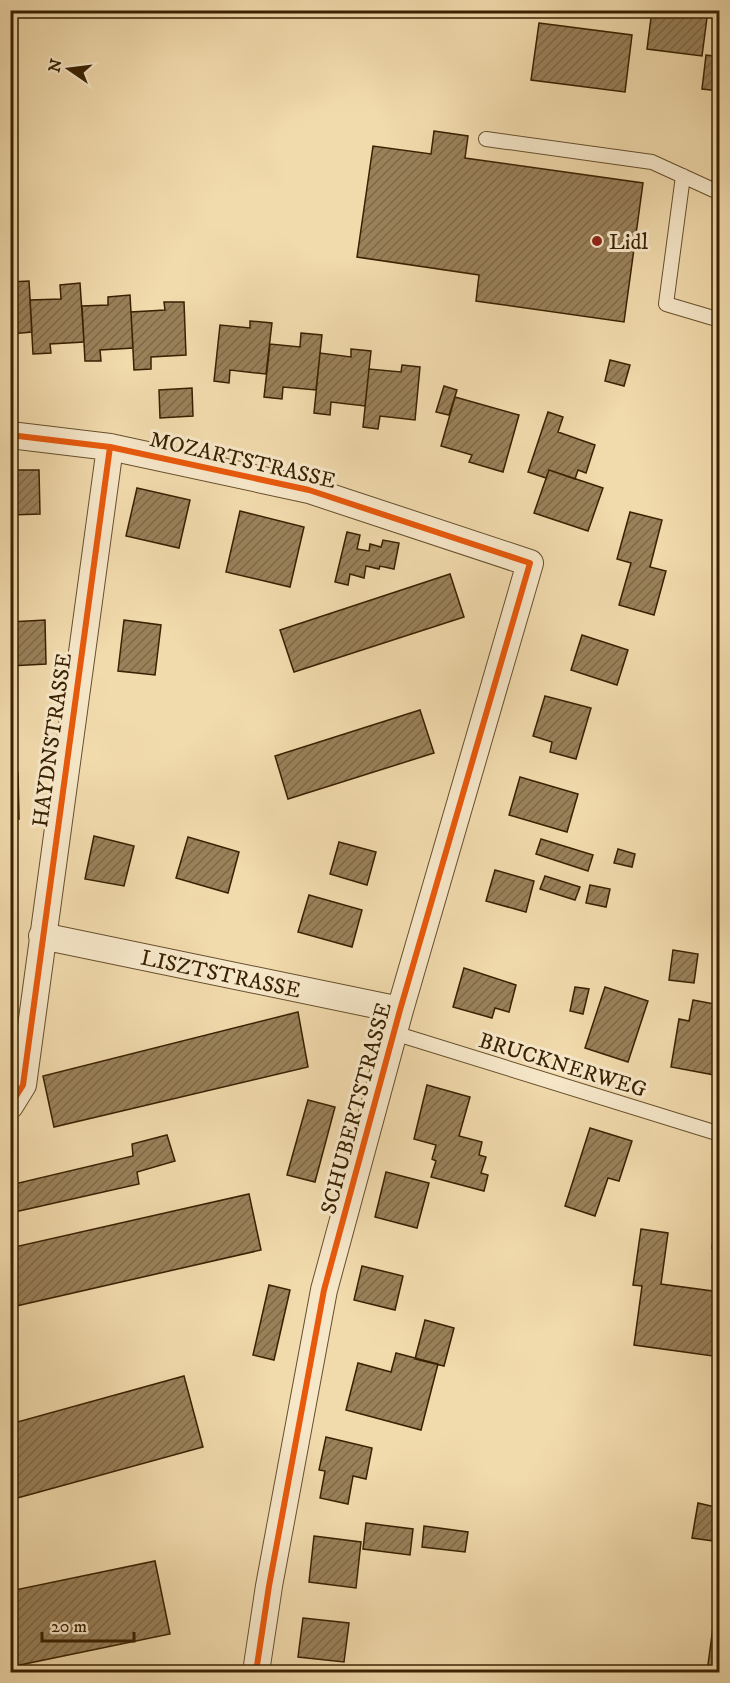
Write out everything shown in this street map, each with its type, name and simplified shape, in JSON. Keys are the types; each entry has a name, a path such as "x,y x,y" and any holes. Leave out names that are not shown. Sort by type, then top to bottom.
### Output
{"street":[{"name":"MOZARTSTRASSE","path":"10,435 110,447 309,490 530,562"},
{"name":"HAYDNSTRASSE","path":"10,1106 23,1085 110,447"},
{"name":"SCHUBERTSTRASSE","path":"256,1672 269,1587 324,1290 397,1022 530,562"},
{"name":"LISZTSTRASSE","path":"42,936 397,1022"}],"lane":[{"path":"486,139 652,162 720,193"},
{"path":"683,176 666,304 720,320"},
{"name":"BRUCKNERWEG","path":"397,1022 720,1134"}],"building":[{"path":"652,10 708,10 702,56 647,49"},
{"path":"539,23 632,35 625,92 531,80"},
{"path":"706,55 720,57 720,91 702,89"},
{"path":"434,131 468,136 465,158 643,183 624,322 476,301 479,275 357,257 373,146 431,154"},
{"path":"29,281 32,332 10,334 10,282"},
{"path":"80,283 84,342 50,344 51,353 33,354 30,300 61,299 60,285"},
{"path":"130,295 133,348 100,350 101,361 85,361 82,306 108,305 108,297"},
{"path":"164,302 184,302 186,355 151,357 151,369 134,370 131,312 165,310"},
{"path":"250,321 272,323 266,374 230,370 229,383 214,381 220,325 250,328"},
{"path":"301,333 322,335 316,390 283,387 282,399 264,397 270,344 300,347"},
{"path":"351,349 371,351 365,406 331,402 330,415 314,413 320,353 351,357"},
{"path":"610,360 630,365 624,386 605,381"},
{"path":"402,365 420,367 415,420 380,416 378,429 363,427 369,369 401,372"},
{"path":"444,386 457,390 449,415 436,412"},
{"path":"192,388 193,416 160,418 159,390"},
{"path":"455,397 519,415 503,472 469,462 472,455 441,446"},
{"path":"548,412 563,417 558,432 595,445 586,473 578,470 575,479 549,470 546,478 528,472"},
{"path":"10,470 39,470 40,514 10,515"},
{"path":"549,470 603,488 588,531 534,513"},
{"path":"137,488 190,500 179,548 126,536"},
{"path":"240,511 304,527 290,587 226,572"},
{"path":"630,512 662,520 650,567 666,571 654,615 619,605 631,563 617,559"},
{"path":"347,532 360,535 357,549 369,551 370,544 381,547 383,540 399,543 394,569 366,566 364,578 350,574 348,585 335,582"},
{"path":"450,574 464,617 294,672 280,630"},
{"path":"45,620 46,664 10,666 10,622"},
{"path":"124,620 161,625 155,675 118,671"},
{"path":"582,635 628,650 617,685 571,670"},
{"path":"545,696 591,708 576,759 550,752 552,742 533,736"},
{"path":"420,710 434,753 288,799 275,756"},
{"path":"18,773 19,819 10,819 10,774"},
{"path":"520,777 578,794 567,832 509,815"},
{"path":"94,836 134,846 124,886 85,879"},
{"path":"188,837 239,852 228,893 176,878"},
{"path":"541,839 593,855 588,871 536,854"},
{"path":"339,842 376,852 367,885 330,874"},
{"path":"618,849 635,854 632,867 614,863"},
{"path":"495,870 534,881 526,912 486,901"},
{"path":"545,876 580,887 575,900 540,889"},
{"path":"590,885 610,889 606,907 586,903"},
{"path":"309,895 362,910 352,947 298,932"},
{"path":"673,950 698,954 694,983 669,980"},
{"path":"464,968 516,985 509,1012 495,1008 492,1018 453,1007"},
{"path":"575,987 589,989 583,1014 570,1011"},
{"path":"605,987 648,1001 628,1062 585,1048"},
{"path":"693,1000 720,1005 720,1076 671,1067 679,1019 689,1021"},
{"path":"298,1012 308,1067 54,1127 43,1076"},
{"path":"427,1085 470,1097 459,1136 482,1142 479,1155 486,1157 481,1173 488,1175 484,1191 431,1177 436,1161 432,1159 436,1145 414,1139"},
{"path":"308,1100 335,1107 315,1182 287,1175"},
{"path":"590,1128 632,1141 619,1181 608,1178 595,1216 565,1206"},
{"path":"167,1135 175,1161 137,1172 139,1184 10,1213 10,1185 133,1156 132,1144"},
{"path":"386,1172 429,1183 417,1228 375,1217"},
{"path":"249,1194 261,1250 16,1306 10,1284 10,1248"},
{"path":"720,1194 720,1249 712,1248"},
{"path":"641,1229 668,1233 661,1284 720,1292 720,1357 634,1345 642,1286 633,1285"},
{"path":"362,1266 403,1276 395,1310 354,1300"},
{"path":"269,1285 290,1290 274,1360 253,1355"},
{"path":"425,1320 454,1328 444,1366 415,1359"},
{"path":"396,1353 438,1364 421,1430 346,1410 358,1363 391,1372"},
{"path":"184,1376 203,1447 10,1500 10,1424"},
{"path":"326,1437 372,1448 366,1479 353,1476 348,1504 320,1498 325,1471 319,1470"},
{"path":"698,1503 720,1508 720,1542 692,1538"},
{"path":"366,1523 413,1529 410,1555 363,1549"},
{"path":"424,1526 468,1532 465,1552 422,1547"},
{"path":"314,1536 361,1542 356,1588 309,1582"},
{"path":"155,1561 170,1634 10,1667 10,1591"},
{"path":"718,1590 720,1590 720,1672 707,1672"},
{"path":"303,1618 349,1623 344,1662 298,1657"},
{"path":"354,1666 391,1671 353,1672"}],"cycle path":[{"path":"10,435 110,447 309,490 530,563 400,1010 324,1290 269,1586 256,1672"},
{"path":"10,1106 23,1085 110,447"}],"place":[{"name":"Lidl","path":"597,241"}]}
